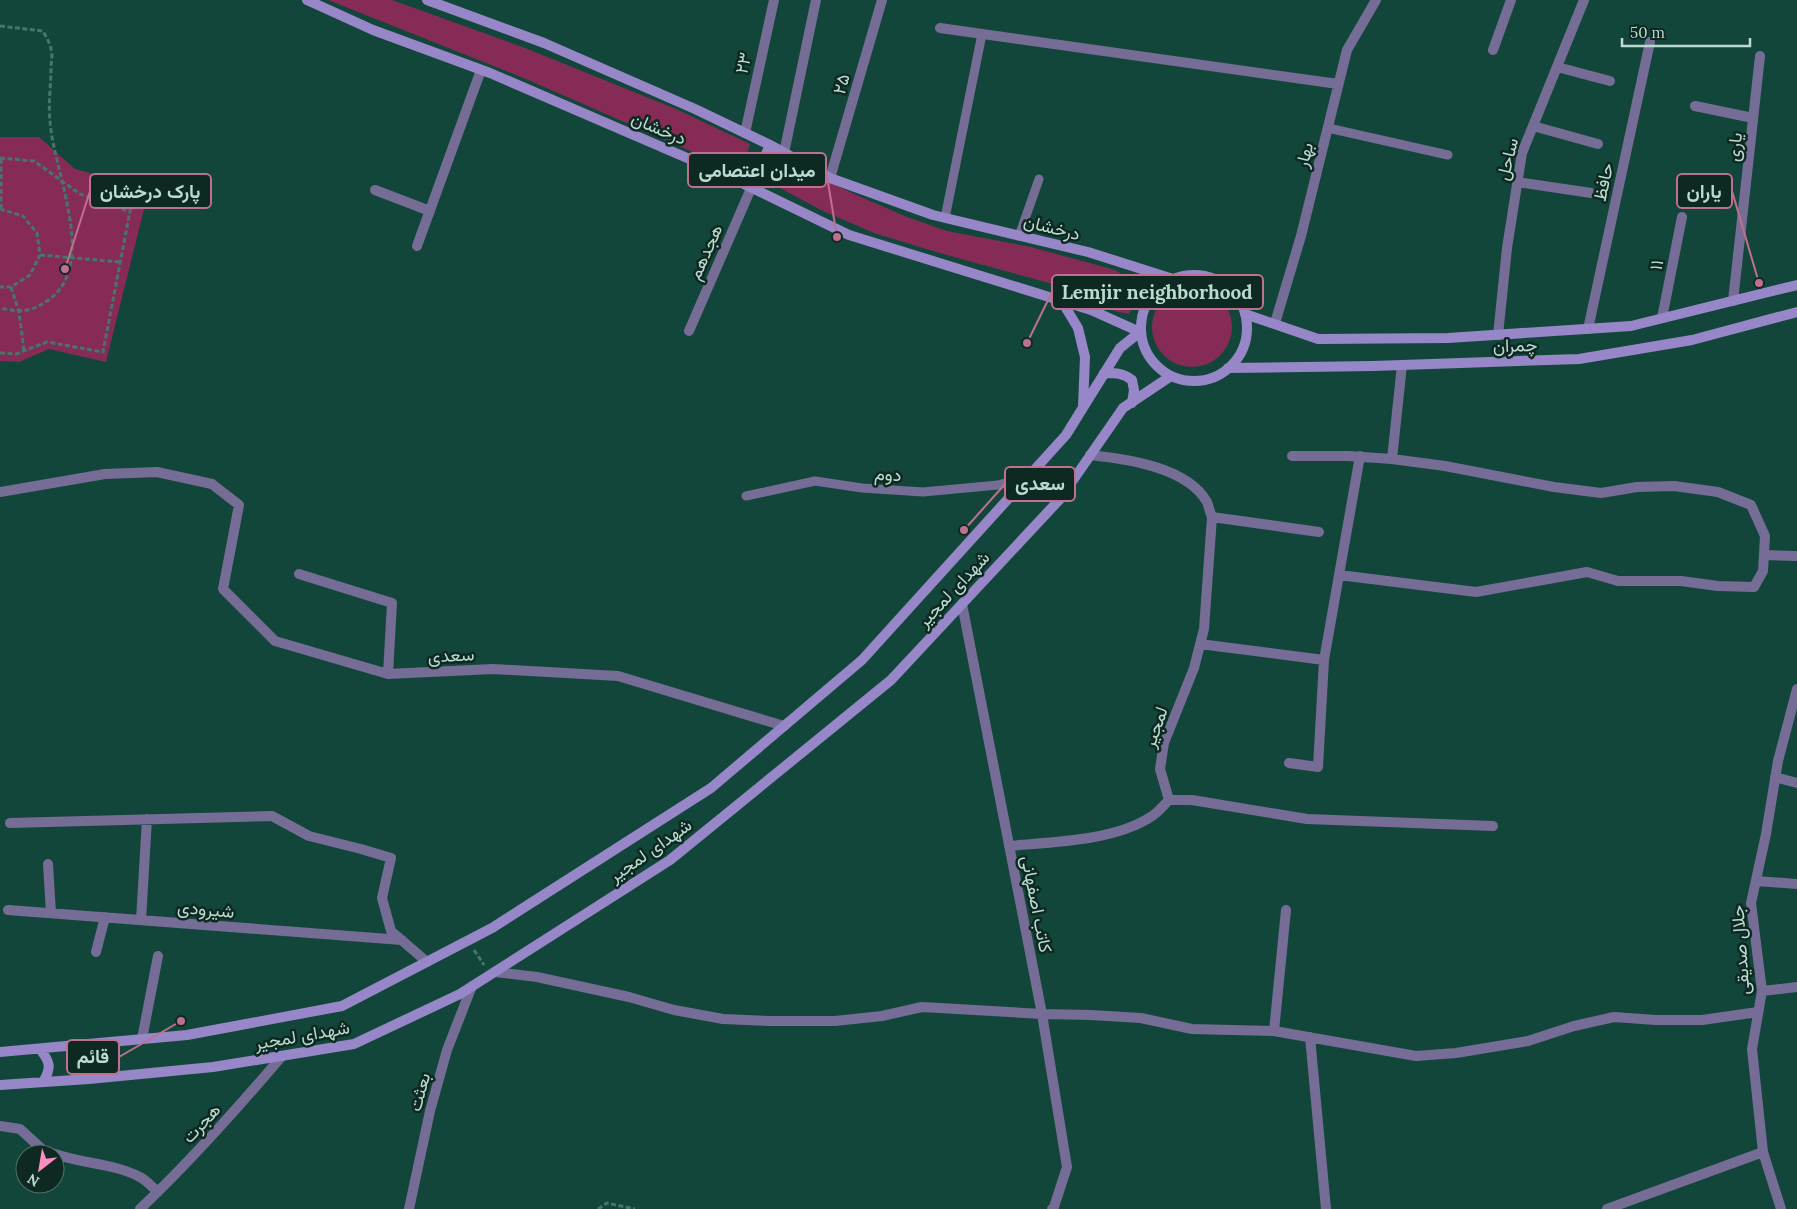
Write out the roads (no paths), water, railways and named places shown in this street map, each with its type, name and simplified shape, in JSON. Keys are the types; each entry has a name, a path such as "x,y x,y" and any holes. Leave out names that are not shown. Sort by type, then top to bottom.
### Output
{"main road":[{"name":"درخشان","path":"307,0 373,30 481,70 752,186 849,235 1061,300 1091,310 1140,332"},
{"name":"درخشان","path":"427,0 544,42 770,144 830,178 944,218 1088,252 1173,279"},
{"path":"752,186 770,144"},
{"path":"1190,274 1208,276 1225,284 1237,297 1245,314 1247,328 1245,344 1239,357 1216,376 1201,380 1186,380 1172,376 1150,358 1143,345 1140,332 1142,315 1148,300 1159,287 1173,279 1190,274"},
{"name":"چمران","path":"1245,314 1318,339 1448,338 1631,326 1797,285"},
{"path":"1061,300 1078,328 1085,357 1083,408"},
{"name":"چمران","path":"1228,368 1579,359 1692,340 1797,312"},
{"name":"شهدای لمجیر","path":"0,1052 187,1035 342,1006 492,928 711,788 862,660 1066,435 1120,348 1140,332"},
{"path":"1104,373 1118,372 1132,380 1134,390 1132,403"},
{"name":"شهدای لمجیر","path":"0,1085 213,1068 354,1044 460,994 670,860 891,680 1060,499 1123,408 1172,376"},
{"path":"86,1045 82,1057 83,1068 89,1079"},
{"path":"40,1048 48,1059 49,1072 43,1082"}],"street":[{"name":"۲۳","path":"744,133 774,0"},
{"path":"784,152 816,0"},
{"name":"۲۵","path":"830,178 882,0"},
{"name":"بهار","path":"1275,323 1301,236 1347,50 1376,0"},
{"path":"1493,50 1511,0"},
{"name":"ساحل","path":"1498,335 1507,248 1522,153 1584,0"},
{"path":"940,28 1338,84"},
{"name":"حافظ","path":"1588,329 1650,42"},
{"name":"یاری","path":"1733,301 1760,56"},
{"path":"1557,67 1610,81"},
{"path":"417,246 481,70"},
{"path":"1695,106 1753,118"},
{"path":"1533,126 1598,144"},
{"path":"1517,182 1591,193"},
{"name":"هجدهم","path":"689,331 752,186"},
{"path":"375,190 430,211"},
{"name":"۱۱","path":"1662,318 1682,217"},
{"path":"1392,459 1402,365"},
{"path":"1090,455 1156,467 1174,474 1192,485 1207,502 1212,517 1319,532"},
{"path":"1292,456 1360,456 1392,459 1445,466 1554,487 1601,493 1637,487 1674,486 1718,492 1751,505 1765,536 1763,571 1754,587 1718,586 1681,581 1618,580 1588,572 1476,592 1339,575"},
{"path":"1289,763 1318,767 1324,660 1360,456"},
{"name":"سعدی","path":"0,492 105,474 157,472 212,484 239,505 223,589 275,642 388,674 493,669 618,676 784,726"},
{"name":"لمجیر","path":"1169,800 1160,769 1164,743 1194,668 1204,628 1212,517"},
{"path":"1764,555 1797,556"},
{"path":"299,574 392,604 388,674"},
{"name":"کاتب اصفهانی","path":"962,604 1042,1014 1066,1167 1052,1209"},
{"path":"1200,644 1324,660"},
{"name":"جلال صدیقی","path":"1781,1209 1763,1152 1752,1048 1762,991 1751,904 1766,834 1775,777 1793,722 1797,689"},
{"path":"1775,777 1797,783"},
{"path":"1009,846 1080,839 1125,830 1151,818 1169,800 1192,800 1307,819 1493,826"},
{"path":"10,823 272,816 309,836 391,858 382,898 391,931 428,962"},
{"path":"141,920 147,819"},
{"path":"48,864 51,913"},
{"path":"1756,881 1797,884"},
{"name":"شیرودی","path":"8,910 402,940"},
{"path":"1274,1031 1286,910"},
{"path":"96,952 105,917"},
{"path":"142,1039 158,956"},
{"path":"492,973 537,977 629,997 674,1010 723,1019 835,1021 882,1016 922,1007 1091,1015 1141,1018 1192,1029 1274,1031 1416,1056 1456,1054 1528,1041 1574,1026 1614,1017 1656,1020 1702,1020 1758,1012"},
{"name":"بعثت","path":"409,1209 430,1111 447,1050 472,986"},
{"path":"1762,991 1797,988"},
{"path":"1310,1037 1326,1209"},
{"name":"هجرت","path":"140,1209 246,1098 282,1056"},
{"path":"0,1126 20,1130 36,1144"},
{"path":"1607,1209 1763,1152"},
{"path":"65,1158 121,1169 142,1178 158,1192"}],"lane":[{"path":"944,218 982,34"},
{"path":"1328,128 1448,155"},
{"path":"1019,236 1039,179"},
{"name":"دوم","path":"746,496 815,480 862,488 922,492 998,486 1028,477"}],"place":[{"name":"میدان اعتصامی","path":"837,237"},
{"name":"پارک درخشان","path":"65,269"},
{"name":"یاران","path":"1759,283"},
{"name":"Lemjir neighborhood","path":"1027,343"},
{"name":"سعدی","path":"964,530"},
{"name":"قائم","path":"181,1021"}]}
